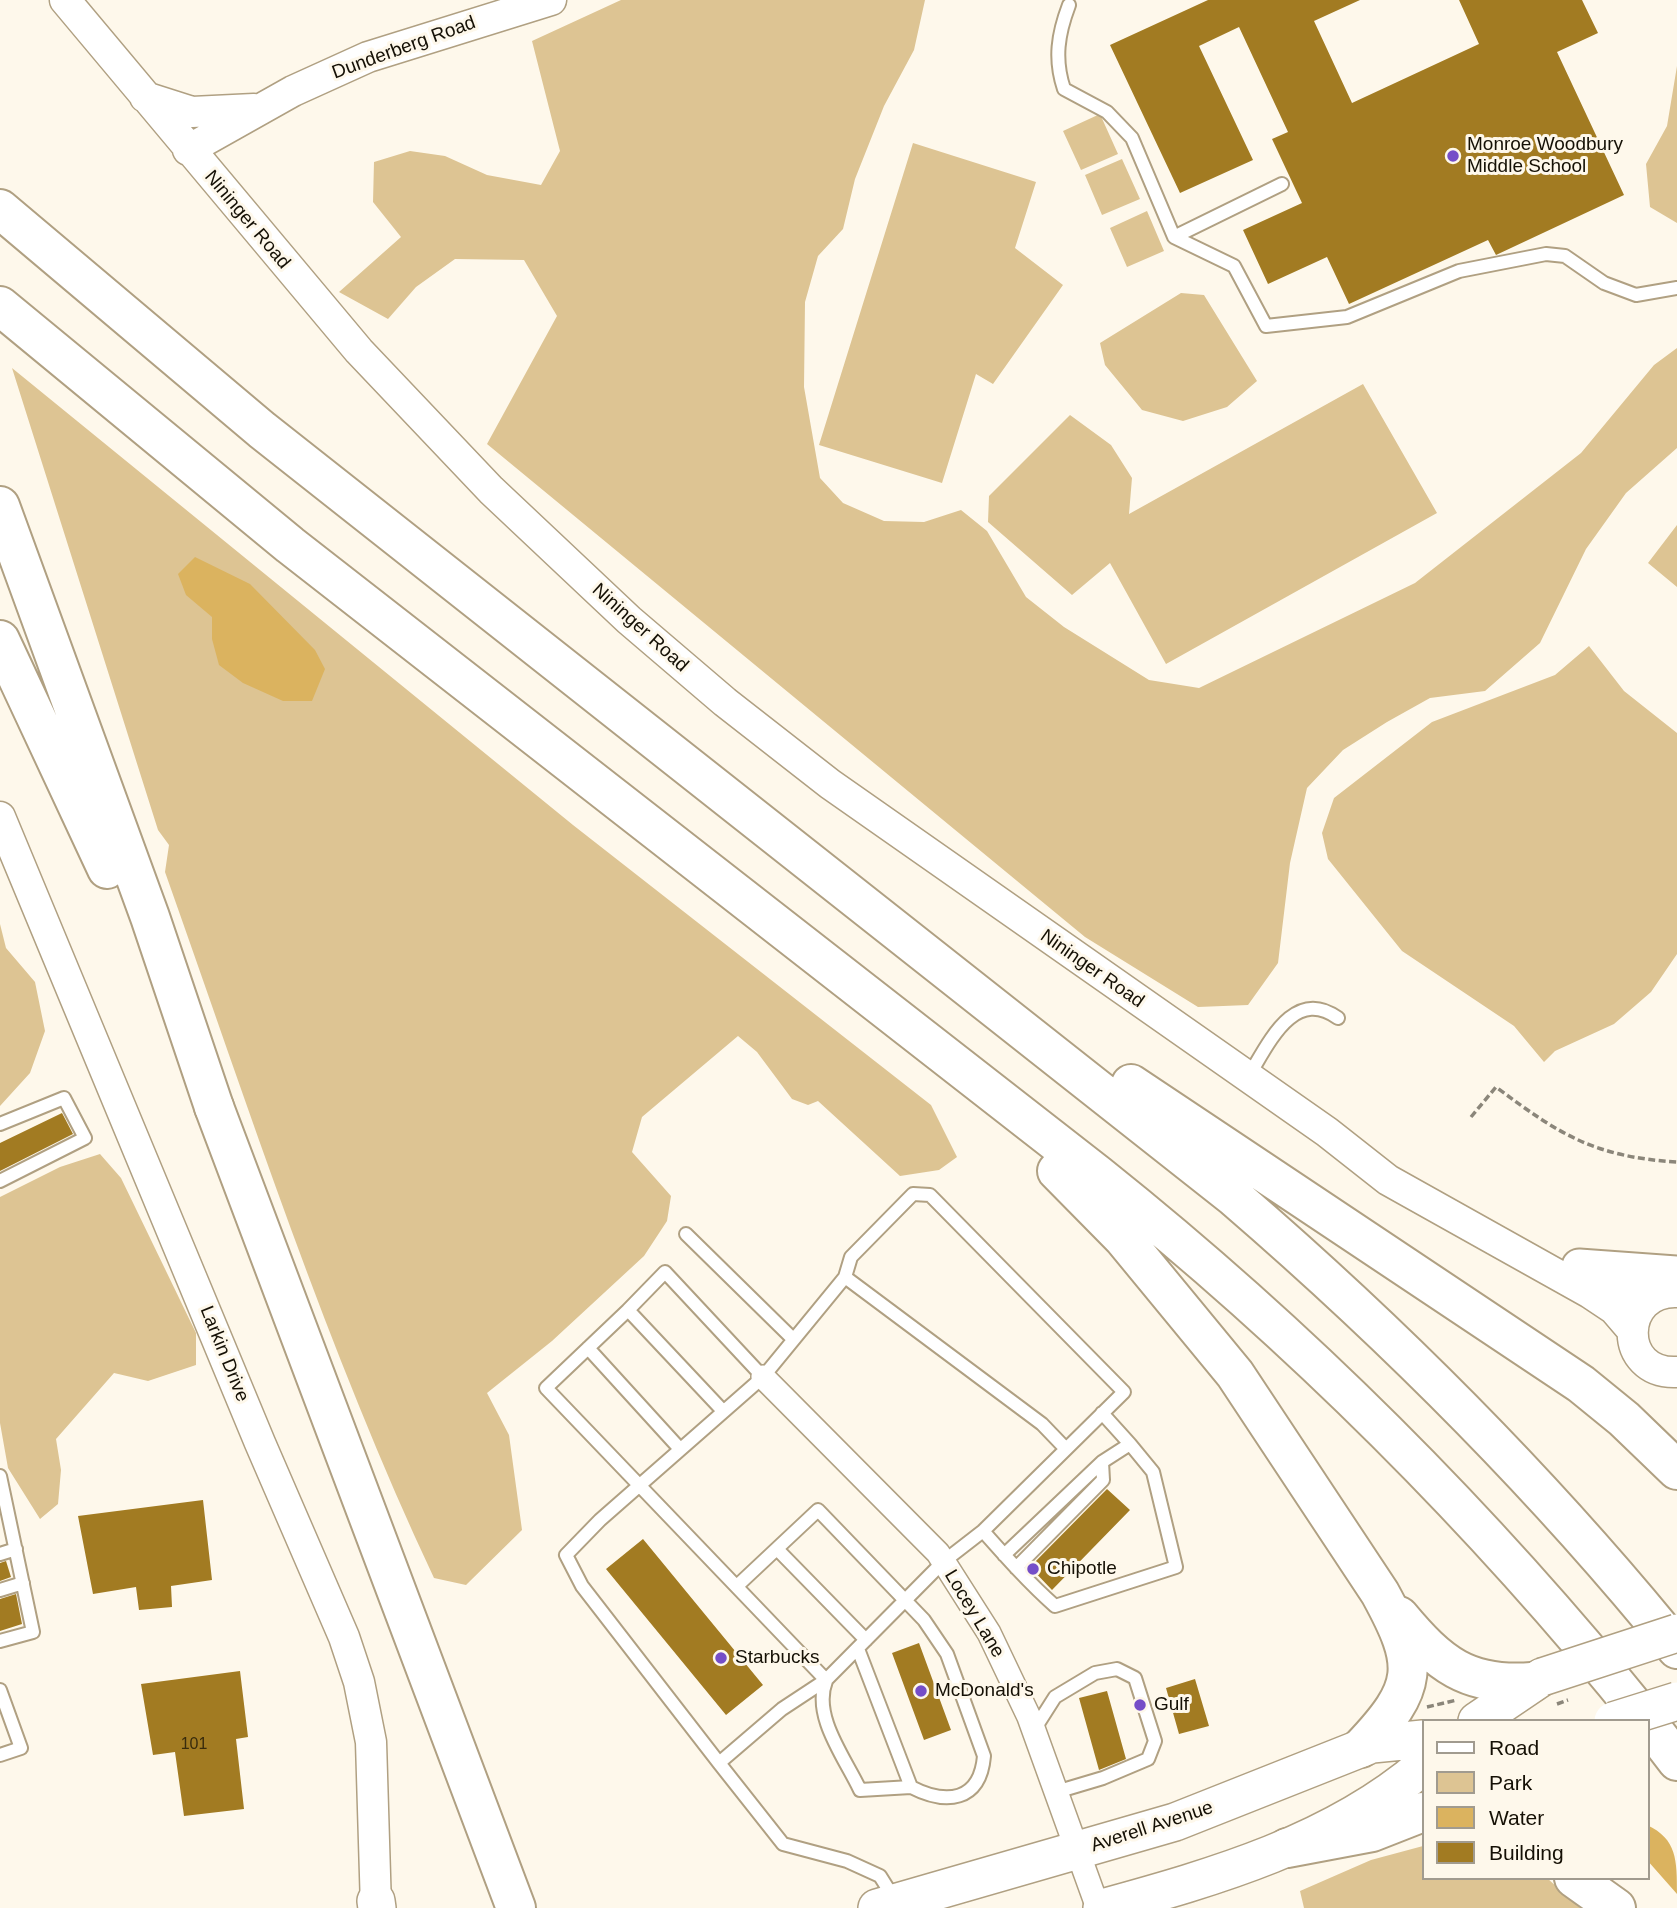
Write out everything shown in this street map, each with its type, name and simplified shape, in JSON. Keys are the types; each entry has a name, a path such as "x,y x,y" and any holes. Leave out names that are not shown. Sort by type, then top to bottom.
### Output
{"highway":[{"path":"0,209 262,430 1188,1159 1345,1294 1437,1383 1531,1480 1677,1649"},
{"path":"0,306 218,488 1149,1216 1310,1357 1413,1457 1512,1562 1644,1719"},
{"path":"0,506 150,917 214,1107 516,1908"},
{"path":"0,640 57,756 214,1107"},
{"path":"899,931 1010,998 1235,1156 1573,1379 1624,1419 1677,1470"},
{"path":"790,935 929,1064 1047,1162 1123,1238 1242,1383 1380,1593 1405,1641 1408,1677 1396,1708 1361,1748"},
{"path":"1380,1593 1443,1662 1482,1680 1537,1679"},
{"path":"1649,1725 1677,1760"},
{"path":"1287,1848 1372,1832 1422,1812"},
{"path":"1576,1880 1616,1908"},
{"path":"1595,1880 1625,1908"}],"main road":[{"path":"1579,1266 1669,1287"},
{"path":"1471,1710 1537,1679 1677,1633"},
{"path":"1619,1719 1677,1701"},
{"name":"Averell Avenue","path":"887,1905 1214,1808 1361,1748 1386,1741 1422,1724"},
{"path":"1100,1908 1222,1872 1287,1848 1363,1810 1422,1767"}],"street":[{"name":"Nininger Road","path":"65,0 316,302 419,416 547,544 674,660 850,799 1327,1132 1388,1181 1599,1298 1632,1330"},
{"name":"Dunderberg Road","path":"188,150 261,109 368,57 551,0"},
{"path":"144,97 192,112 261,109"},
{"name":"Larkin Drive","path":"0,817 260,1443 326,1588 344,1637 359,1682 371,1742 376,1906"},
{"name":"Nininger Road","path":"1327,1132 1398,1166 1579,1266"},
{"path":"1669,1287 1642,1307 1632,1330 1634,1347 1643,1360 1658,1370 1677,1372"},
{"name":"Locey Lane","path":"762,1377 943,1562 989,1633 1034,1731 1100,1908"}],"lane":[{"path":"1069,5 1058,36 1059,73 1064,89 1107,113 1132,138 1174,237 1234,266 1266,326 1347,317 1459,271 1546,254 1565,256 1604,283 1636,295 1677,288"},
{"path":"1174,237 1282,184"},
{"path":"1247,1077 1283,1023 1294,1013 1309,1007 1324,1010 1338,1018"},
{"path":"0,1124 64,1098 85,1138 0,1181"},
{"path":"719,1763 782,1709 826,1680 943,1562 983,1531 1124,1392 930,1195 914,1194 851,1257 845,1277 762,1377 641,1484 566,1555 582,1586 719,1763 783,1844 847,1861 880,1876 887,1905"},
{"path":"686,1234 793,1339"},
{"path":"762,1377 665,1272 546,1388 641,1484 826,1680"},
{"path":"845,1277 1042,1424 1066,1449"},
{"path":"628,1310 723,1411"},
{"path":"588,1348 680,1449"},
{"path":"983,1531 1055,1606 1176,1567 1153,1472 1102,1413"},
{"path":"1004,1555 1102,1462 1130,1444"},
{"path":"1016,1568 1103,1480 1102,1462"},
{"path":"0,1476 33,1632 0,1641"},
{"path":"737,1586 818,1510 924,1620 947,1654 984,1756 982,1773 972,1788 955,1797 934,1799 911,1787 860,1790 824,1717 820,1695 826,1680"},
{"path":"0,1554 16,1549"},
{"path":"777,1549 862,1644 911,1787"},
{"path":"0,1590 23,1583"},
{"path":"1034,1731 1055,1697 1095,1673 1116,1669 1135,1678 1155,1741 1148,1759 1103,1779 1056,1792"},
{"path":"0,1690 21,1748 0,1755"}],"path":[{"path":"1471,1117 1496,1087 1563,1135 1613,1153 1677,1162"},
{"path":"1438,1719 1471,1710"}],"green space":[{"path":"621,0 925,0 914,50 884,106 855,179 843,229 818,256 805,302 804,387 820,478 843,503 884,521 924,522 961,510 987,531 1026,597 1064,627 1149,680 1199,688 1415,583 1581,453 1654,365 1677,348 1677,448 1626,493 1586,549 1540,643 1485,691 1430,698 1387,722 1343,750 1307,788 1290,863 1278,963 1248,1005 1198,1007 1085,937 487,444 557,316 524,260 455,259 416,287 388,319 339,292 401,237 373,202 374,162 410,151 445,156 487,175 541,185 560,151 532,41"},
{"path":"1677,66 1677,223 1650,207 1646,164 1667,126"},
{"path":"1100,114 1118,154 1081,170 1063,131"},
{"path":"913,143 1036,182 1015,248 1063,285 993,384 976,374 942,483 819,445"},
{"path":"1122,159 1140,199 1102,215 1085,175"},
{"path":"1147,211 1164,251 1127,267 1110,228"},
{"path":"1181,293 1204,295 1257,381 1227,407 1183,421 1142,410 1105,365 1100,343"},
{"path":"12,368 573,825 931,1105 957,1157 939,1170 900,1176 818,1101 808,1105 792,1099 757,1052 738,1036 642,1117 632,1152 671,1196 667,1221 644,1256 552,1341 487,1393 509,1435 522,1530 466,1585 434,1578 395,1492 324,1317 165,872 169,845 158,830"},
{"path":"1363,384 1437,513 1166,664 1110,563 1072,595 988,522 989,496 1070,415 1111,445 1132,478 1129,514"},
{"path":"1677,525 1677,587 1648,563"},
{"path":"1589,646 1624,691 1677,733 1677,954 1651,992 1614,1024 1555,1051 1544,1062 1514,1026 1402,951 1328,859 1322,833 1334,798 1432,722 1555,675"},
{"path":"0,924 6,948 35,982 45,1031 30,1073 0,1106"},
{"path":"100,1154 121,1178 196,1333 196,1365 148,1381 114,1373 56,1439 61,1470 58,1504 40,1519 8,1468 0,1423 0,1197 60,1167"},
{"path":"1422,1846 1422,1880 1549,1880 1580,1908 1304,1908 1300,1891 1371,1860"}],"water":[{"path":"195,557 250,584 315,650 325,669 312,701 283,701 243,683 219,665 212,639 212,617 186,595 178,574"},
{"path":"1649,1826 1670,1844 1677,1871 1677,1894 1649,1862"}],"building":[{"name":"Monroe Woodbury Middle School","path":"1208,0 1360,0 1314,21 1352,103 1479,44 1459,0 1582,0 1598,33 1557,52 1624,195 1496,255 1488,240 1349,304 1327,257 1268,284 1243,230 1302,203 1272,139 1288,132 1239,27 1199,46 1253,160 1180,193 1110,45"},
{"path":"62,1113 73,1134 0,1171 0,1143"},
{"path":"1107,1489 1130,1510 1052,1590 1030,1567"},
{"path":"203,1500 212,1580 171,1586 172,1607 139,1610 136,1587 93,1594 78,1516"},
{"path":"643,1539 763,1685 726,1715 606,1569"},
{"path":"6,1561 11,1577 0,1581 0,1563"},
{"path":"16,1594 22,1624 0,1631 0,1599"},
{"name":"McDonald's","path":"919,1643 951,1730 924,1740 892,1653"},
{"path":"240,1671 248,1737 236,1739 244,1809 184,1816 175,1752 153,1755 141,1684"},
{"path":"1195,1679 1209,1726 1179,1734 1166,1688"},
{"path":"1107,1691 1126,1759 1099,1770 1079,1698"}],"place":[{"name":"Monroe Woodbury Middle School","path":"1453,156"},
{"name":"Chipotle","path":"1033,1569"},
{"name":"Starbucks","path":"721,1658"},
{"name":"McDonald's","path":"921,1691"},
{"name":"Gulf","path":"1140,1705"}]}
